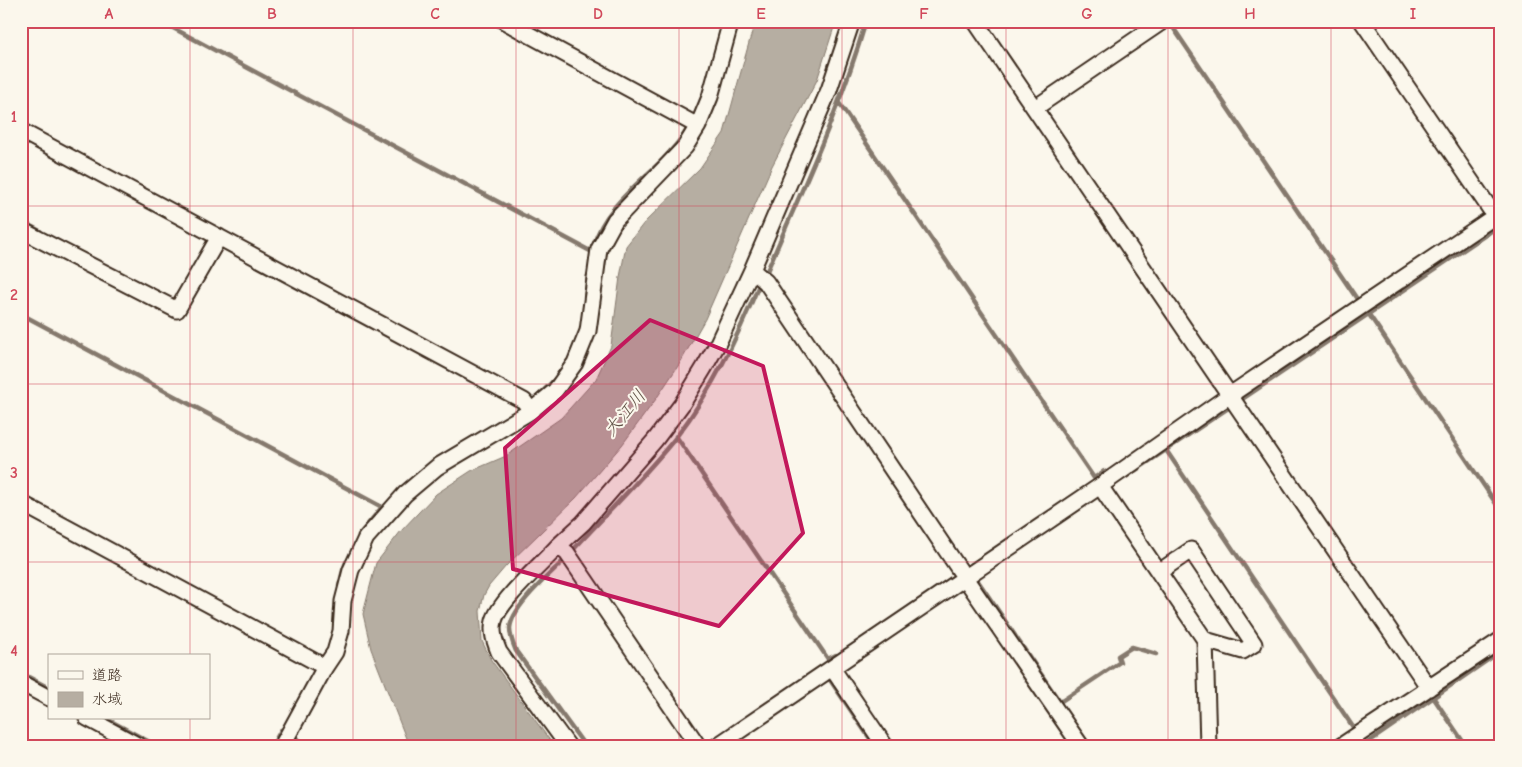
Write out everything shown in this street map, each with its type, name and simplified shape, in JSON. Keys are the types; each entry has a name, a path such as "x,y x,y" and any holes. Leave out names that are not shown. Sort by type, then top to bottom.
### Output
{"street":[{"path":"504,21 698,126"},
{"path":"285,745 325,667 335,652 341,631 343,601 351,570 366,538 405,494 437,467 531,410 556,391 575,363 588,330 599,249 615,220 686,146 698,126 710,97 731,21"},
{"path":"568,746 499,652 493,634 494,622 506,601 583,522 655,440 682,404 718,343 752,270 829,90 852,21"},
{"path":"975,21 1429,688"},
{"path":"1035,108 1163,21"},
{"path":"717,746 1100,486 1230,395 1499,218 1362,21"},
{"path":"21,131 524,401 531,410"},
{"path":"21,230 177,310 219,237"},
{"path":"752,270 766,282 965,578 1081,746"},
{"path":"1100,486 1204,640 1208,746"},
{"path":"21,503 325,667"},
{"path":"558,546 567,553 698,746"},
{"path":"1158,572 1191,550 1254,644 1244,651 1204,640"},
{"path":"1342,746 1501,640"},
{"path":"832,668 884,746"},
{"path":"21,683 48,697"},
{"path":"91,720 139,746"}],"highlighted area":[{"path":"650,320 763,366 803,533 719,626 513,569 505,448"}],"water":[{"name":"大江川","path":"755,21 836,21 817,80 772,166 705,319 680,363 622,445 576,498 506,566 484,595 480,611 482,641 491,660 554,746 409,746 371,649 363,614 376,563 401,531 436,494 471,471 506,456 561,418 596,379 611,346 626,246 644,223 700,168 724,133"}],"waterway":[{"path":"160,21 592,252"},
{"path":"767,271 833,116 866,21"},
{"path":"1170,23 1359,302"},
{"path":"839,103 1094,478 1104,471 1108,474"},
{"path":"594,245 598,233 613,209 663,159 687,129"},
{"path":"21,221 40,231"},
{"path":"1241,400 1496,228"},
{"path":"585,297 588,275"},
{"path":"574,549 652,465 690,418 723,363 759,285"},
{"path":"1368,313 1501,511"},
{"path":"21,314 382,507 359,535"},
{"path":"537,397 556,378"},
{"path":"1126,477 1230,407"},
{"path":"676,436 828,659 836,655 838,657"},
{"path":"1166,450 1355,730"},
{"path":"339,586 346,562"},
{"path":"562,562 523,602 512,620 510,631 516,651 585,746"},
{"path":"976,578 1060,702 1120,662 1118,656 1132,647 1156,654"},
{"path":"1363,746 1501,651"},
{"path":"21,673 48,687"},
{"path":"828,677 875,746"},
{"path":"1433,697 1466,746"},
{"path":"109,720 157,746"},
{"path":"272,746 281,730 284,732"},
{"path":"293,737 310,746"}]}
